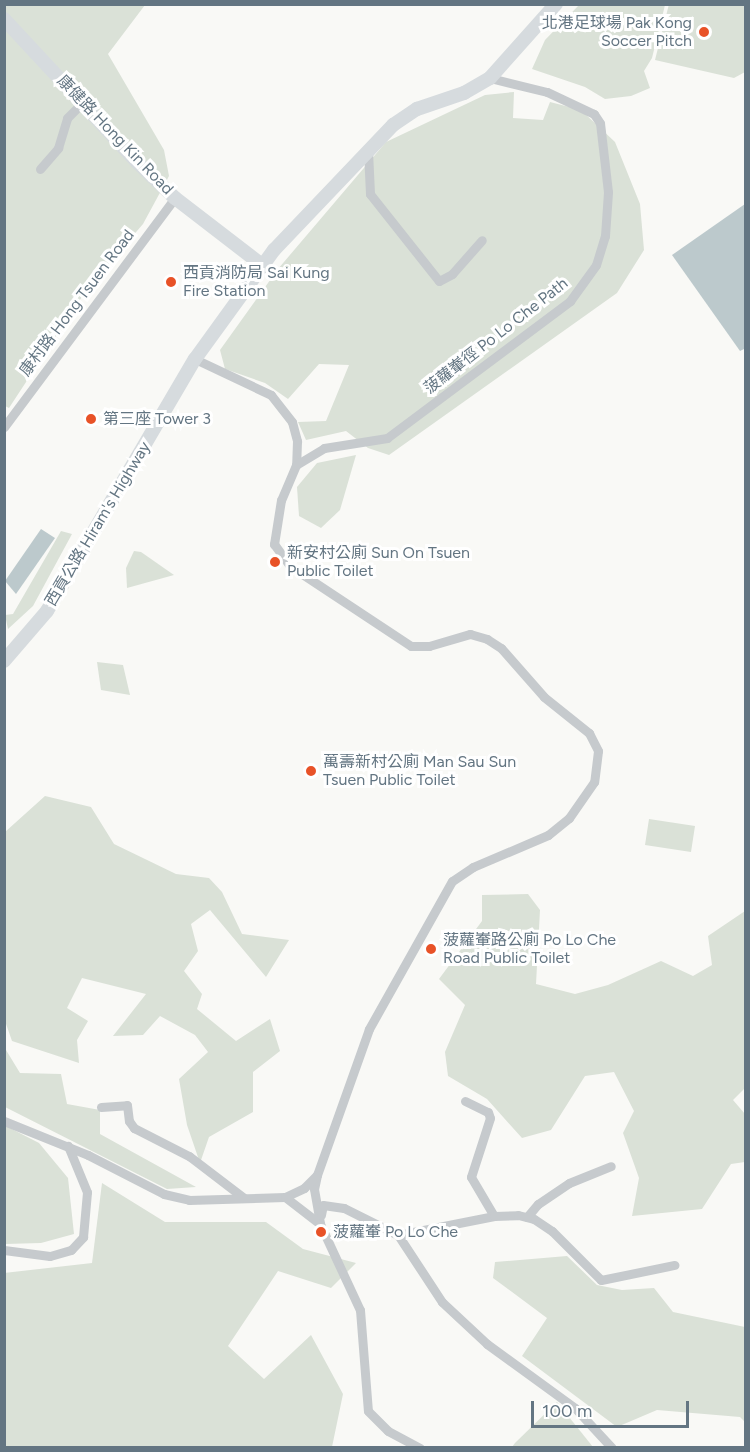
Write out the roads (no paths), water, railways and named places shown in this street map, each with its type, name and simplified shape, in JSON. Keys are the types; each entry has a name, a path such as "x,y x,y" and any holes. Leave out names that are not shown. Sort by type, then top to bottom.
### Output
{"main road":[{"name":"西貢公路 Hiram's Highway","path":"4,661 47,611 195,359 262,265 368,151 410,113 464,93 490,78 556,4"},
{"name":"康健路 Hong Kin Road","path":"4,19 175,198 262,265"}],"street":[{"name":"菠蘿輋徑 Po Lo Che Path","path":"296,465 324,448 387,438 570,301 596,266 605,236 608,192 600,123 594,114 547,92 490,78"},
{"path":"40,170 58,147 67,118 82,103"},
{"path":"368,151 370,194 439,280 445,280 482,240"},
{"name":"康村路 Hong Tsuen Road","path":"4,427 175,198"},
{"path":"195,359 271,395 284,407 297,441 296,465 282,500 274,544 290,566 405,644 429,646 470,634 501,648 544,697 589,733 598,751 599,766 586,798 548,835 473,867 452,881 369,1029 316,1175 314,1189 320,1224 360,1310 368,1412 388,1431 420,1448"},
{"path":"465,1101 488,1112 490,1118 471,1177 494,1216"},
{"path":"101,1107 127,1105 129,1121 134,1128 189,1156 244,1198"},
{"path":"4,1121 68,1146 164,1194 189,1200 285,1197 304,1188 316,1175"},
{"path":"4,1250 50,1256 71,1250 83,1238 87,1192 68,1146"},
{"path":"527,1217 538,1204 568,1183 611,1166"},
{"path":"285,1197 320,1224"},
{"path":"320,1224 323,1205 334,1206 366,1216 399,1235 442,1302 487,1344 575,1408 612,1448"},
{"path":"399,1235 494,1216 527,1217 552,1231 601,1280 674,1265"}],"place":[{"name":"北港足球場 Pak Kong Soccer Pitch","path":"704,32"},
{"name":"西貢消防局 Sai Kung Fire Station","path":"171,282"},
{"name":"第三座 Tower 3","path":"91,419"},
{"name":"新安村公廁 Sun On Tsuen Public Toilet","path":"275,562"},
{"name":"萬壽新村公廁 Man Sau Sun Tsuen Public Toilet","path":"311,771"},
{"name":"菠蘿輋路公廁 Po Lo Che Road Public Toilet","path":"431,949"},
{"name":"菠蘿輋 Po Lo Che","path":"321,1232"}]}
